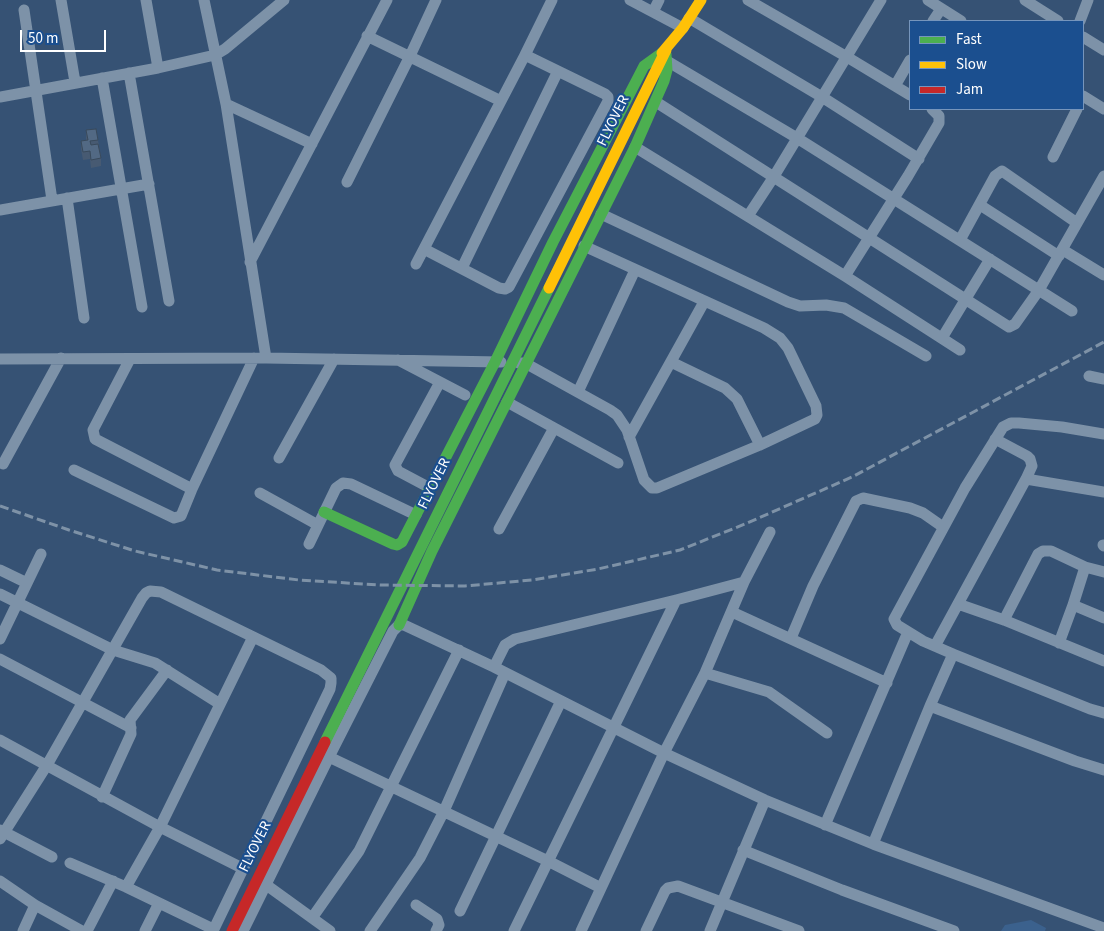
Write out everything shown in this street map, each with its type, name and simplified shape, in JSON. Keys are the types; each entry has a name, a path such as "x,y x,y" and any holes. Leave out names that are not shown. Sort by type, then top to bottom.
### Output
{"street":[{"path":"61,0 75,82"},
{"path":"146,0 158,68"},
{"path":"204,0 214,55 226,104 266,358"},
{"path":"0,97 158,68 214,55 225,49 284,0"},
{"path":"250,262 387,0"},
{"path":"347,182 436,0"},
{"path":"416,264 552,0"},
{"path":"630,0 653,12 686,23 822,97 918,158"},
{"path":"653,12 659,0"},
{"path":"242,931 354,707 393,631 399,625 432,551 635,147 666,75 667,56 700,0"},
{"path":"748,0 909,95"},
{"path":"748,216 881,0"},
{"path":"928,0 959,20"},
{"path":"1080,20 1088,0"},
{"path":"1027,1 1056,20"},
{"path":"934,20 941,8"},
{"path":"24,10 52,200"},
{"path":"367,36 501,101"},
{"path":"1084,38 1104,50"},
{"path":"424,249 499,288 505,289 509,287 608,101 606,94 525,55"},
{"path":"667,56 1072,312"},
{"path":"324,512 397,545 402,542 644,66 667,56"},
{"name":"FLYOVER","path":"232,931 628,126 667,56"},
{"path":"895,86 909,62"},
{"path":"462,268 558,71"},
{"path":"129,73 169,301"},
{"path":"102,78 142,307"},
{"path":"1084,97 1104,110"},
{"path":"656,102 1006,326 1012,326 1039,290 1104,176"},
{"path":"226,104 312,144"},
{"path":"845,276 894,199 940,119 937,112 934,110"},
{"path":"1053,156 1076,110"},
{"path":"635,147 845,276 960,350"},
{"path":"960,240 995,176 1002,172 1077,224"},
{"path":"0,210 149,184"},
{"path":"67,198 84,318"},
{"path":"980,205 1061,253 1104,275"},
{"path":"601,214 788,302 800,306 826,305 844,308 926,356"},
{"path":"0,358 396,359 525,363 617,415 629,437 644,480 652,488 657,488 760,445 816,419 816,406 788,348 780,338 764,328 584,246"},
{"path":"942,338 990,259"},
{"path":"578,392 635,270"},
{"path":"629,437 704,302"},
{"path":"3,464 61,358"},
{"path":"74,470 174,518 181,516 254,358"},
{"path":"130,359 93,430 94,439 192,489"},
{"path":"279,458 334,359"},
{"path":"396,359 465,395"},
{"path":"671,362 725,388 737,399 760,445"},
{"path":"1089,376 1104,379"},
{"path":"430,488 398,471 395,465 440,382"},
{"path":"507,402 618,463"},
{"path":"1104,434 1062,427 1011,423 1002,427 943,527 894,619 897,625 935,646 1104,713"},
{"path":"499,529 554,428"},
{"path":"935,646 1032,466 1030,459 995,439"},
{"path":"1026,479 1104,492"},
{"path":"309,544 336,488 347,483 416,515"},
{"path":"260,493 318,525"},
{"path":"791,638 813,586 856,501 863,498 910,508 923,513 943,527"},
{"path":"581,931 664,753 705,673 744,582 770,532"},
{"path":"1004,620 1038,554 1043,551 1051,552 1085,567 1104,572"},
{"path":"0,639 41,554"},
{"path":"1059,643 1085,567"},
{"path":"0,570 27,583"},
{"path":"494,667 505,646 514,639 744,582"},
{"path":"52,857 2,833 47,765 146,593 150,591 160,592 321,670 331,678 330,689 213,930 126,887 70,863"},
{"path":"0,594 113,650 155,663 220,704"},
{"path":"514,931 676,600"},
{"path":"958,604 1004,620 1104,661"},
{"path":"1073,605 1104,618"},
{"path":"732,612 887,683"},
{"path":"399,625 404,625 459,650 664,753 765,800 873,844 1091,927 1104,928"},
{"path":"825,825 908,632"},
{"path":"126,887 160,827 253,637"},
{"path":"312,918 359,851 389,787 459,650"},
{"path":"873,844 953,654"},
{"path":"0,659 131,728"},
{"path":"102,797 131,734 130,720 168,670"},
{"path":"370,931 420,858 444,811 505,673"},
{"path":"705,673 769,692 827,733"},
{"path":"330,689 354,707"},
{"path":"460,911 561,701"},
{"path":"930,706 1075,761 1104,770"},
{"path":"0,740 102,797 242,868"},
{"path":"329,757 601,888"},
{"path":"710,931 765,800"},
{"path":"743,850 842,890 954,931"},
{"path":"0,881 35,905 82,931"},
{"path":"87,931 113,881"},
{"path":"265,884 330,931"},
{"path":"646,931 668,888 678,886 799,931"},
{"path":"145,931 159,903"},
{"path":"23,931 35,905"},
{"path":"416,905 436,919 439,924 436,931"}],"water":[{"path":"1031,920 1046,928 1045,931 1001,931 1005,925"}],"building":[{"path":"96,129 98,140 90,141 91,145 98,144 101,158 91,160 90,151 83,152 81,141 88,140 86,130"}],"railway":[{"path":"0,506 135,551 217,570 299,580 380,585 465,586 532,580 598,569 680,550 745,524 852,477 1104,342"}],"traffic: fast":[{"path":"324,512 393,544 397,545 402,542 644,66 662,53"},
{"path":"399,625 432,551 635,147 664,81 667,70 666,54"},
{"path":"325,742 549,288"}],"traffic: slow":[{"path":"662,53 683,28 701,0"},
{"path":"549,288 666,50"}],"traffic: jam":[{"path":"232,931 325,742"}]}
